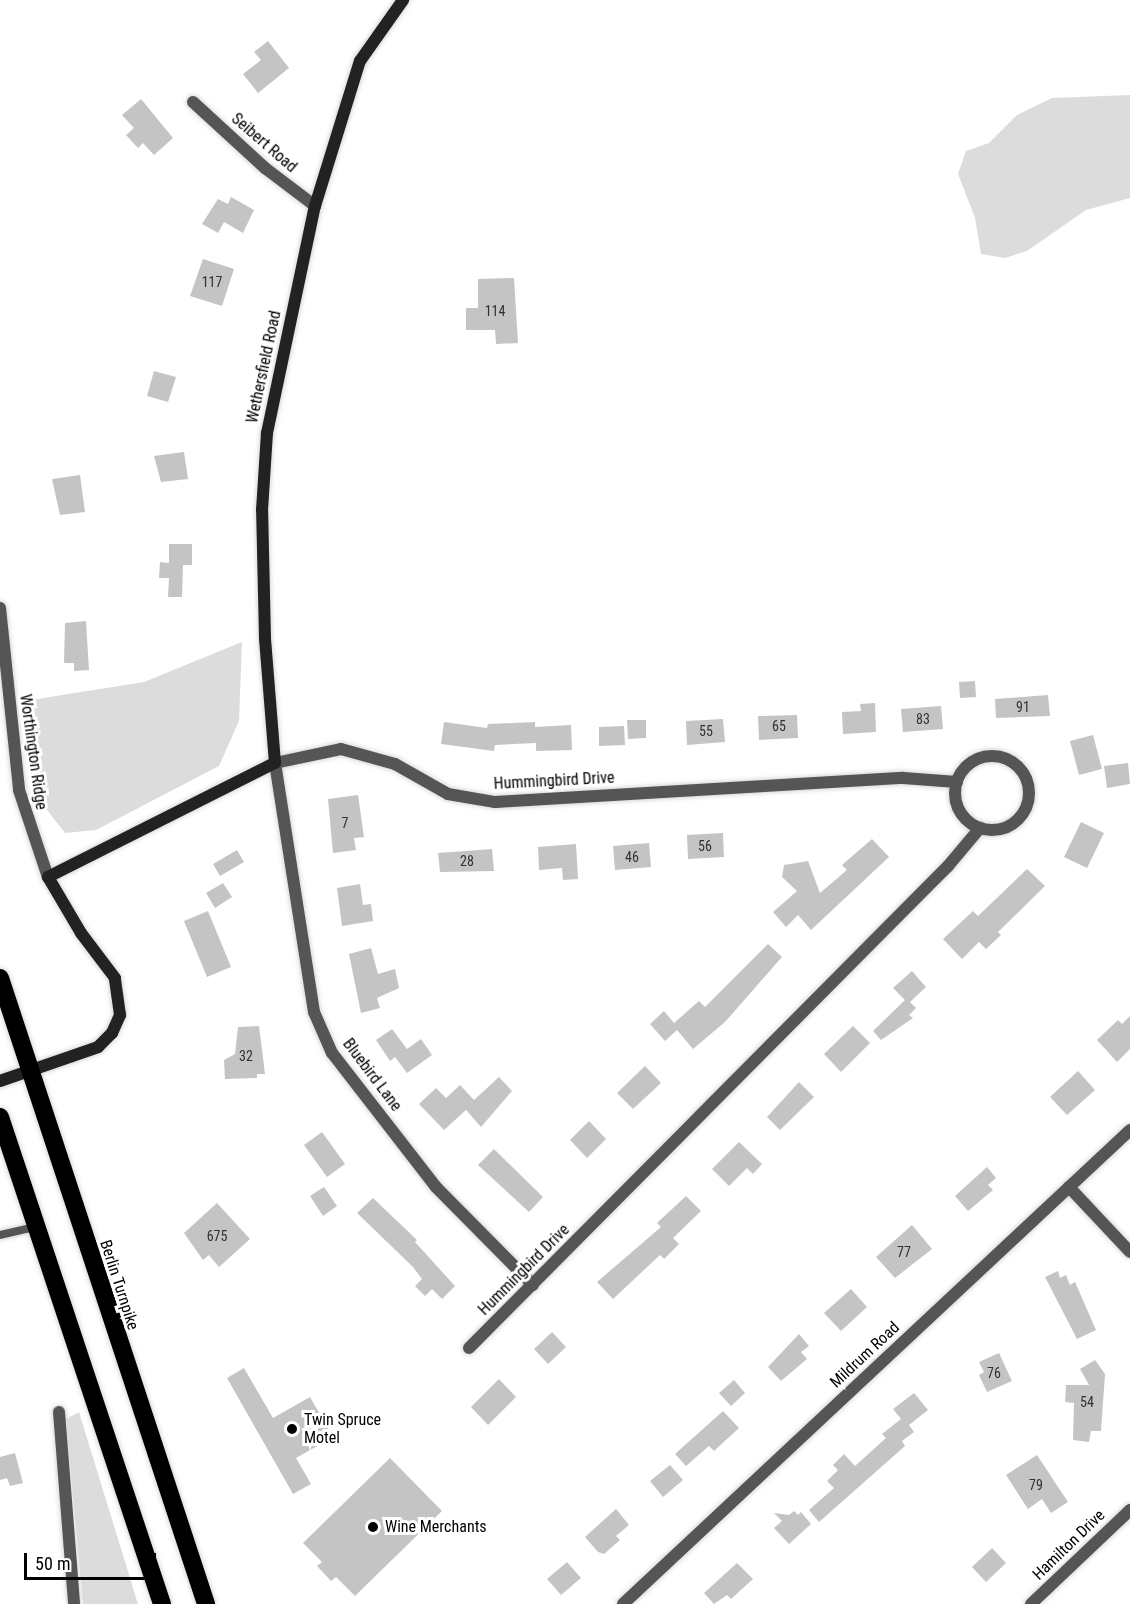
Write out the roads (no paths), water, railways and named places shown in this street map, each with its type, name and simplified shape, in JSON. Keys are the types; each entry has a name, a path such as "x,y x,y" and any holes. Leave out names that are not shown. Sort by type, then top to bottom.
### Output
{"highway":[{"name":"Berlin Turnpike","path":"0,978 206,1604"},
{"path":"0,1117 162,1604"}],"street":[{"name":"Wethersfield Road","path":"274,763 265,638 262,522 267,433 315,206 360,61 403,0"},
{"name":"Seibert Road","path":"193,102 265,168 315,206"},
{"name":"Worthington Ridge","path":"0,608 19,790 48,877 81,933 115,978 120,1015 112,1033 98,1047 0,1081"},
{"name":"Hummingbird Drive","path":"48,877 274,763 341,749 395,764 448,794 495,802 903,778 957,782"},
{"path":"990,756 1010,761 1024,777 1028,800 1021,816 1001,829 980,828 958,808 957,782 968,765 990,756"},
{"name":"Bluebird Lane","path":"274,763 314,1012 332,1053 436,1186 533,1286"},
{"name":"Hummingbird Drive","path":"469,1348 948,866 980,828"},
{"name":"Mildrum Road","path":"623,1604 1130,1130"},
{"path":"1070,1187 1130,1252"},
{"path":"59,1412 74,1604"},
{"name":"Hamilton Drive","path":"1031,1604 1130,1510"}],"lane":[{"path":"0,1235 36,1227"}],"place":[{"name":"Twin Spruce Motel","path":"292,1429"},
{"name":"Wine Merchants","path":"373,1527"}]}
